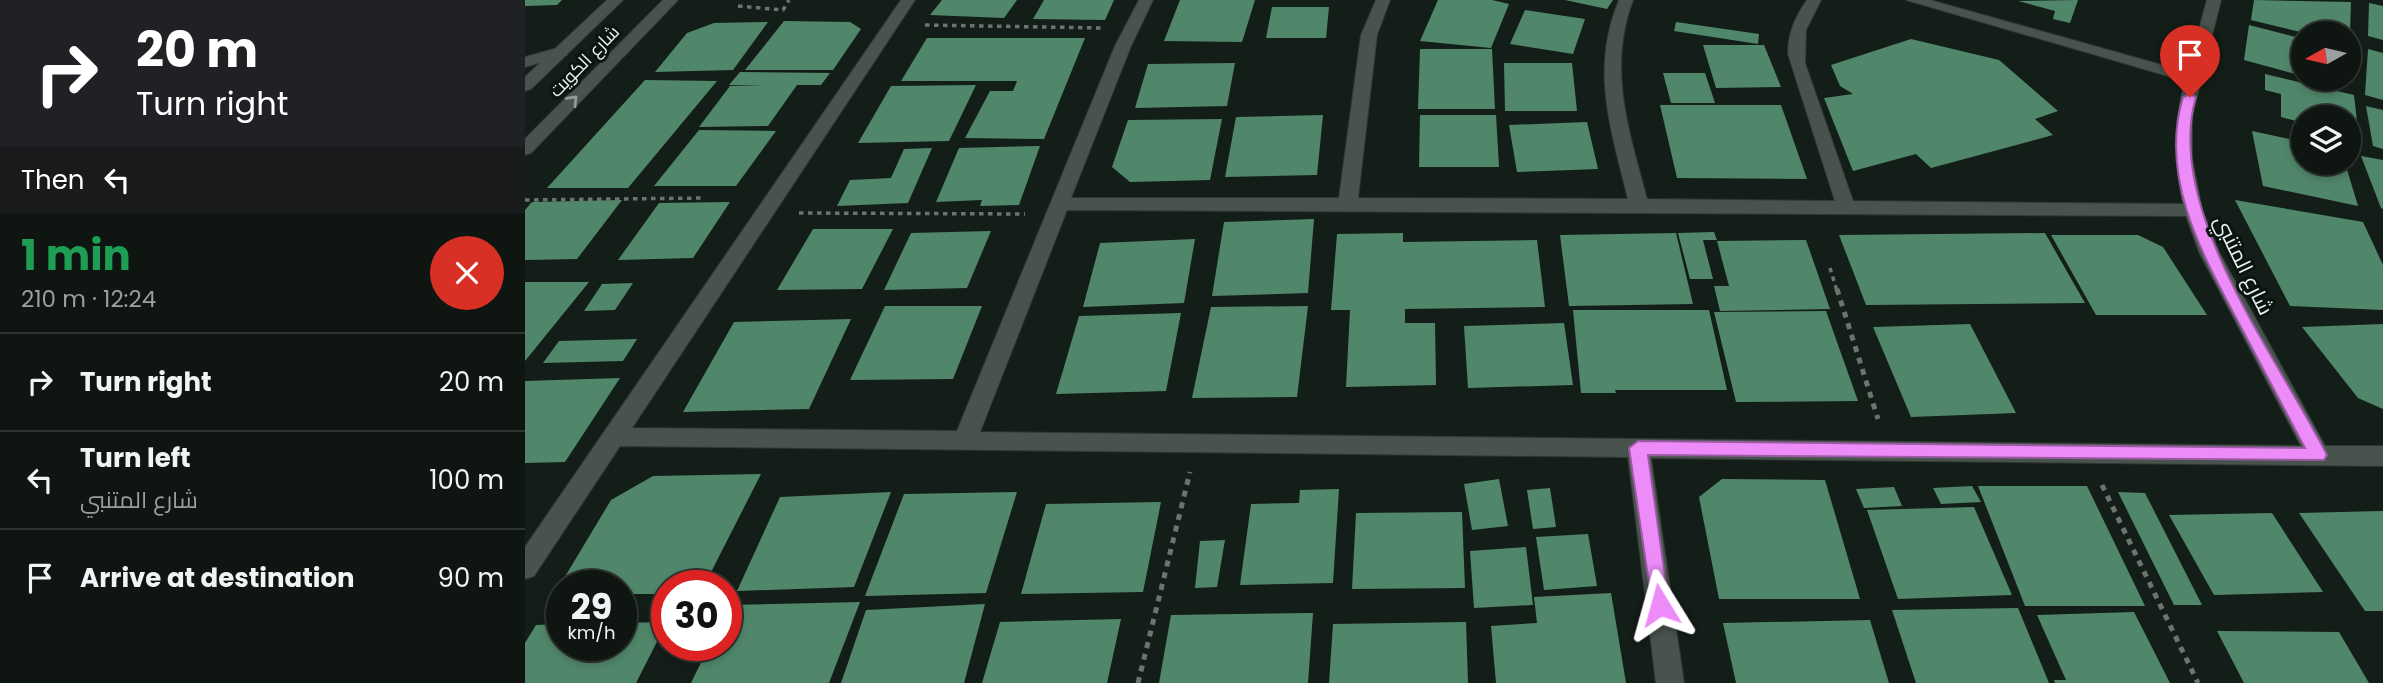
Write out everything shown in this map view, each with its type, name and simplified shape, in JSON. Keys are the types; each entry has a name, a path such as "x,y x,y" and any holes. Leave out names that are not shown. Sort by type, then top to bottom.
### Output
{"street":[{"name":"شارع الكويت","path":"525,86 616,0"},
{"name":"شارع الكويت","path":"525,149 671,0"},
{"path":"525,568 908,0"},
{"path":"964,443 1131,28 1146,0"},
{"path":"1348,203 1369,35 1384,0"},
{"path":"1626,0 1612,36 1610,65 1639,205"},
{"path":"1814,0 1797,30 1795,55 1846,207"},
{"path":"1913,0 2195,79"},
{"name":"شارع المتنبي","path":"2214,0 2184,116 2183,159 2193,210 2209,252 2318,455"},
{"path":"525,62 561,52"},
{"path":"1057,209 1348,203 2193,210"},
{"path":"613,437 964,443 2383,456"},
{"path":"1638,448 1670,683"}],"path":[{"path":"739,6 783,10 789,0"},
{"path":"889,25 1131,28"},
{"path":"525,200 704,198"},
{"path":"763,213 1057,209"},
{"path":"1830,268 1888,450"},
{"path":"1138,683 1197,444"},
{"path":"2086,452 2198,683"}],"building":[{"path":"525,0 562,0 557,5 525,6"},
{"path":"942,0 1017,0 1004,18 930,15"},
{"path":"1044,0 1114,0 1105,20 1033,19"},
{"path":"1180,0 1255,0 1242,42 1164,41"},
{"path":"1438,0 1492,0 1509,4 1491,48 1420,41"},
{"path":"1565,0 1613,0 1607,9"},
{"path":"2078,0 2070,23 2053,19 2055,11 2018,1"},
{"path":"2254,0 2351,2 2350,21 2291,21 2291,30 2251,20"},
{"path":"2369,3 2383,6 2383,40 2368,36"},
{"path":"1272,7 1329,7 1326,38 1266,38"},
{"path":"1525,10 1585,19 1573,54 1510,44"},
{"path":"784,21 850,22 861,29 833,70 745,70"},
{"path":"768,22 733,70 655,72 687,33 714,23"},
{"path":"1676,22 1759,34 1758,44 1674,31"},
{"path":"2249,25 2291,36 2291,73 2244,60"},
{"path":"927,38 1085,38 1044,139 965,138 990,91 1013,91 1017,81 901,81"},
{"path":"1911,39 1999,60 2058,111 2035,119 2053,135 1931,168 1916,154 1853,171 1824,98 1853,94 1840,86 1831,65"},
{"path":"1703,45 1764,45 1781,87 1716,88"},
{"path":"1420,49 1492,49 1495,109 1418,109"},
{"path":"2368,49 2383,53 2383,100 2365,95"},
{"path":"1235,63 1227,106 1135,108 1148,64"},
{"path":"1504,63 1572,63 1577,111 1505,111"},
{"path":"740,72 830,73 821,85 797,85 768,126 699,127 730,86 765,86 729,85"},
{"path":"1663,73 1705,73 1715,103 1671,103"},
{"path":"2265,74 2291,80 2291,91 2337,91 2354,95 2355,105 2291,105 2291,120 2281,117 2281,94 2265,90"},
{"path":"645,80 717,81 628,188 547,188"},
{"path":"976,85 949,141 858,143 891,86"},
{"path":"1660,105 1781,105 1807,179 1677,178"},
{"path":"2366,106 2383,110 2383,149 2373,146"},
{"path":"1323,115 1317,175 1225,177 1236,117"},
{"path":"1420,115 1496,115 1499,167 1419,167"},
{"path":"1222,119 1210,180 1130,182 1112,167 1128,120"},
{"path":"1587,122 1598,169 1517,172 1509,125"},
{"path":"699,130 776,131 736,186 654,186"},
{"path":"2252,131 2291,139 2291,175 2349,175 2358,206 2263,186"},
{"path":"1040,146 1019,205 980,206 982,200 936,202 959,148"},
{"path":"932,148 908,203 837,206 850,180 891,178 904,149"},
{"path":"2361,156 2383,160 2383,209"},
{"path":"622,200 577,259 525,260 525,210 532,202"},
{"path":"2235,200 2363,222 2383,265 2383,310 2290,306"},
{"path":"730,202 693,258 618,260 659,203"},
{"path":"1314,219 1308,293 1212,296 1224,222"},
{"path":"813,229 893,229 862,289 777,290"},
{"path":"991,231 967,288 884,290 911,233"},
{"path":"1714,232 1717,240 1703,240 1713,279 1690,279 1678,233"},
{"path":"1403,233 1403,242 1537,240 1545,307 1405,309 1405,323 1435,323 1436,385 1346,387 1350,310 1331,310 1337,234"},
{"path":"1676,233 1693,304 1569,306 1560,235"},
{"path":"2045,233 2085,303 1866,305 1839,235"},
{"path":"2051,235 2138,235 2163,247 2207,315 2096,315"},
{"path":"1195,239 1184,303 1083,307 1100,243"},
{"path":"1806,240 1830,309 1720,311 1714,286 1729,286 1717,241"},
{"path":"525,282 589,282 525,361"},
{"path":"633,283 615,310 584,311 602,284"},
{"path":"885,306 982,306 953,379 850,380"},
{"path":"1308,306 1297,397 1192,398 1211,307"},
{"path":"1573,310 1709,310 1727,390 1615,390 1616,393 1581,393"},
{"path":"1826,311 1858,401 1736,402 1714,312"},
{"path":"1181,313 1166,391 1056,394 1079,316"},
{"path":"851,319 809,409 683,412 734,322"},
{"path":"1564,323 1573,385 1468,388 1464,326"},
{"path":"1970,324 2016,413 1911,417 1873,327"},
{"path":"2383,324 2383,409 2358,398 2302,327"},
{"path":"637,339 623,361 543,363 559,341"},
{"path":"620,378 565,462 525,463 525,381"},
{"path":"761,474 712,570 651,570 651,594 637,594 637,570 569,570 611,500 653,476"},
{"path":"1499,479 1508,526 1472,530 1464,484"},
{"path":"1722,479 1825,480 1860,599 1719,599 1699,497"},
{"path":"1972,486 1981,502 1941,504 1933,488"},
{"path":"1978,486 2087,486 2145,606 2025,606"},
{"path":"1894,487 1902,506 1864,508 1856,489"},
{"path":"1550,488 1556,527 1533,529 1527,490"},
{"path":"1339,489 1333,583 1240,585 1251,504 1299,503 1300,490"},
{"path":"891,492 854,587 742,591 742,580 780,497"},
{"path":"1017,492 986,593 865,596 904,494"},
{"path":"2118,492 2145,493 2202,605 2174,605"},
{"path":"1161,502 1143,592 1021,594 1046,504"},
{"path":"1974,507 2012,595 1898,599 1867,510"},
{"path":"2383,511 2383,611 2365,611 2299,513"},
{"path":"1462,512 1465,588 1352,589 1356,513"},
{"path":"2272,513 2323,592 2214,595 2169,515"},
{"path":"1588,534 1597,586 1544,590 1536,537"},
{"path":"1225,540 1217,587 1195,588 1200,541"},
{"path":"1526,547 1533,605 1474,608 1470,551"},
{"path":"1611,593 1626,683 1496,683 1491,626 1537,623 1534,597"},
{"path":"860,602 829,683 691,683 702,661 742,661 742,605"},
{"path":"985,604 964,683 841,683 866,610"},
{"path":"2018,608 2049,683 1916,683 1892,610"},
{"path":"2134,612 2170,683 2055,683 2054,680 2066,680 2037,615"},
{"path":"1313,613 1308,683 1159,683 1171,615"},
{"path":"1121,619 1107,683 982,683 1000,622"},
{"path":"1870,620 1889,683 1736,683 1723,623"},
{"path":"651,622 651,653 636,683 525,683 525,643 536,625 546,625 546,661 637,661 637,623"},
{"path":"1466,622 1468,683 1329,683 1333,624"},
{"path":"2217,631 2339,632 2369,683 2244,683"}],"route":[{"path":"1660,605 1638,448 2318,455 2209,252 2193,210 2183,159 2184,116 2190,97"}]}
